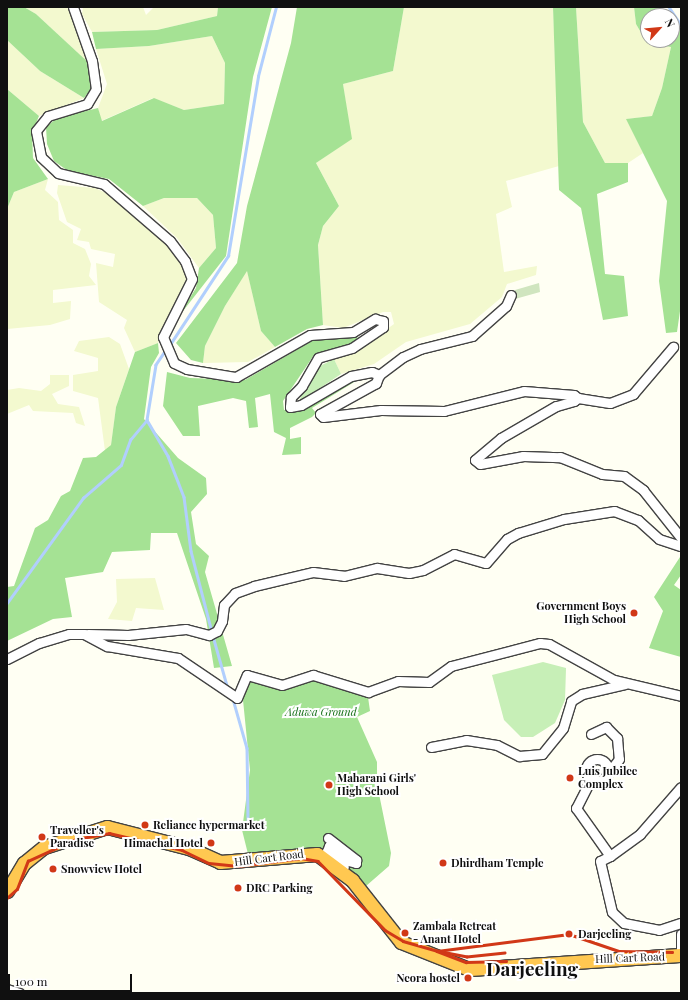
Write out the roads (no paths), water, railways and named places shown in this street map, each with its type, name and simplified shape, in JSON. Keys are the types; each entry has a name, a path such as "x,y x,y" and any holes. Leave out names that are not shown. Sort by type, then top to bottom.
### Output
{"highway":[{"name":"Hill Cart Road","path":"7,891 24,863 44,847 107,827 189,848 220,862 317,854 352,880 401,942 469,968 578,959 681,955"}],"street":[{"path":"73,7 92,61 96,89 87,104 48,116 36,131 41,157 58,173 104,184 170,241 185,261 192,279 163,337 174,363 187,369 236,377 310,335 353,332 375,319 383,321 383,327 372,336 352,348 318,358 302,386 291,397 290,407 301,406 351,376 372,372 379,376"},
{"path":"511,295 506,306 472,336 420,349 403,357 379,376 376,383 320,414 323,416 381,410 444,411 524,391 563,391 578,398 610,403 633,394 674,347"},
{"path":"578,398 556,406 501,438 475,460 480,464 523,456 560,457 602,474 624,476 643,490 681,538"},
{"path":"7,659 39,643 84,634 128,635 186,628 213,633 224,604 235,593 260,584 313,572 344,576 377,568 409,573 423,570 454,554 486,563 518,533 564,519 614,511 638,520 659,539 681,546"},
{"path":"84,634 107,646 178,658 237,698 246,675 282,686 313,675 368,692 398,680 429,682 450,666 540,643 626,683 681,696"},
{"path":"431,747 466,740 497,745 519,756 542,754 563,728 571,701 582,694 626,683"},
{"path":"591,734 606,727 617,738 619,759 608,773 598,781 591,779 586,768 596,759 607,766 608,773"},
{"path":"591,779 576,808 610,856"},
{"path":"681,787 640,834 610,856 600,861 612,912 624,924 659,930 681,923"},
{"path":"328,838 356,860 356,863 349,861 329,846 327,851 355,878 367,898"},
{"path":"681,934 681,951"},
{"path":"7,989 19,993"}],"waterway":[{"path":"169,346 228,256 258,76 276,7"},
{"path":"669,7 681,25"},
{"path":"166,350 156,365 147,420 168,456 184,497 191,551 212,632"},
{"path":"7,603 83,498 121,465 130,440 147,420"},
{"path":"213,636 228,689"},
{"path":"233,699 247,748 248,822"}],"railway":[{"path":"7,898 17,889 28,861 76,839 109,833 182,850 209,863 238,866 301,858 318,861 385,930 403,941 437,951 569,934 619,951 672,952"},
{"path":"505,953 467,957 437,951 466,962 506,961"}],"place":[{"name":"Government Boys High School","path":"634,613"},
{"name":"Luis Jubilee Complex","path":"570,778"},
{"name":"Maharani Girls' High School","path":"329,785"},
{"name":"Reliance hypermarket","path":"145,825"},
{"name":"Traveller's Paradise","path":"42,837"},
{"name":"Himachal Hotel","path":"211,843"},
{"name":"Dhirdham Temple","path":"443,863"},
{"name":"Snowview Hotel","path":"53,869"},
{"name":"DRC Parking","path":"238,888"},
{"name":"Zambala Retreat - Anant Hotel","path":"405,933"},
{"name":"Darjeeling","path":"569,934"},
{"name":"Neora hostel","path":"468,978"}],"district":[{"name":"Darjeeling","path":"532,969"}],"park label":[{"name":"Aduwa Ground","path":"321,712"}]}
